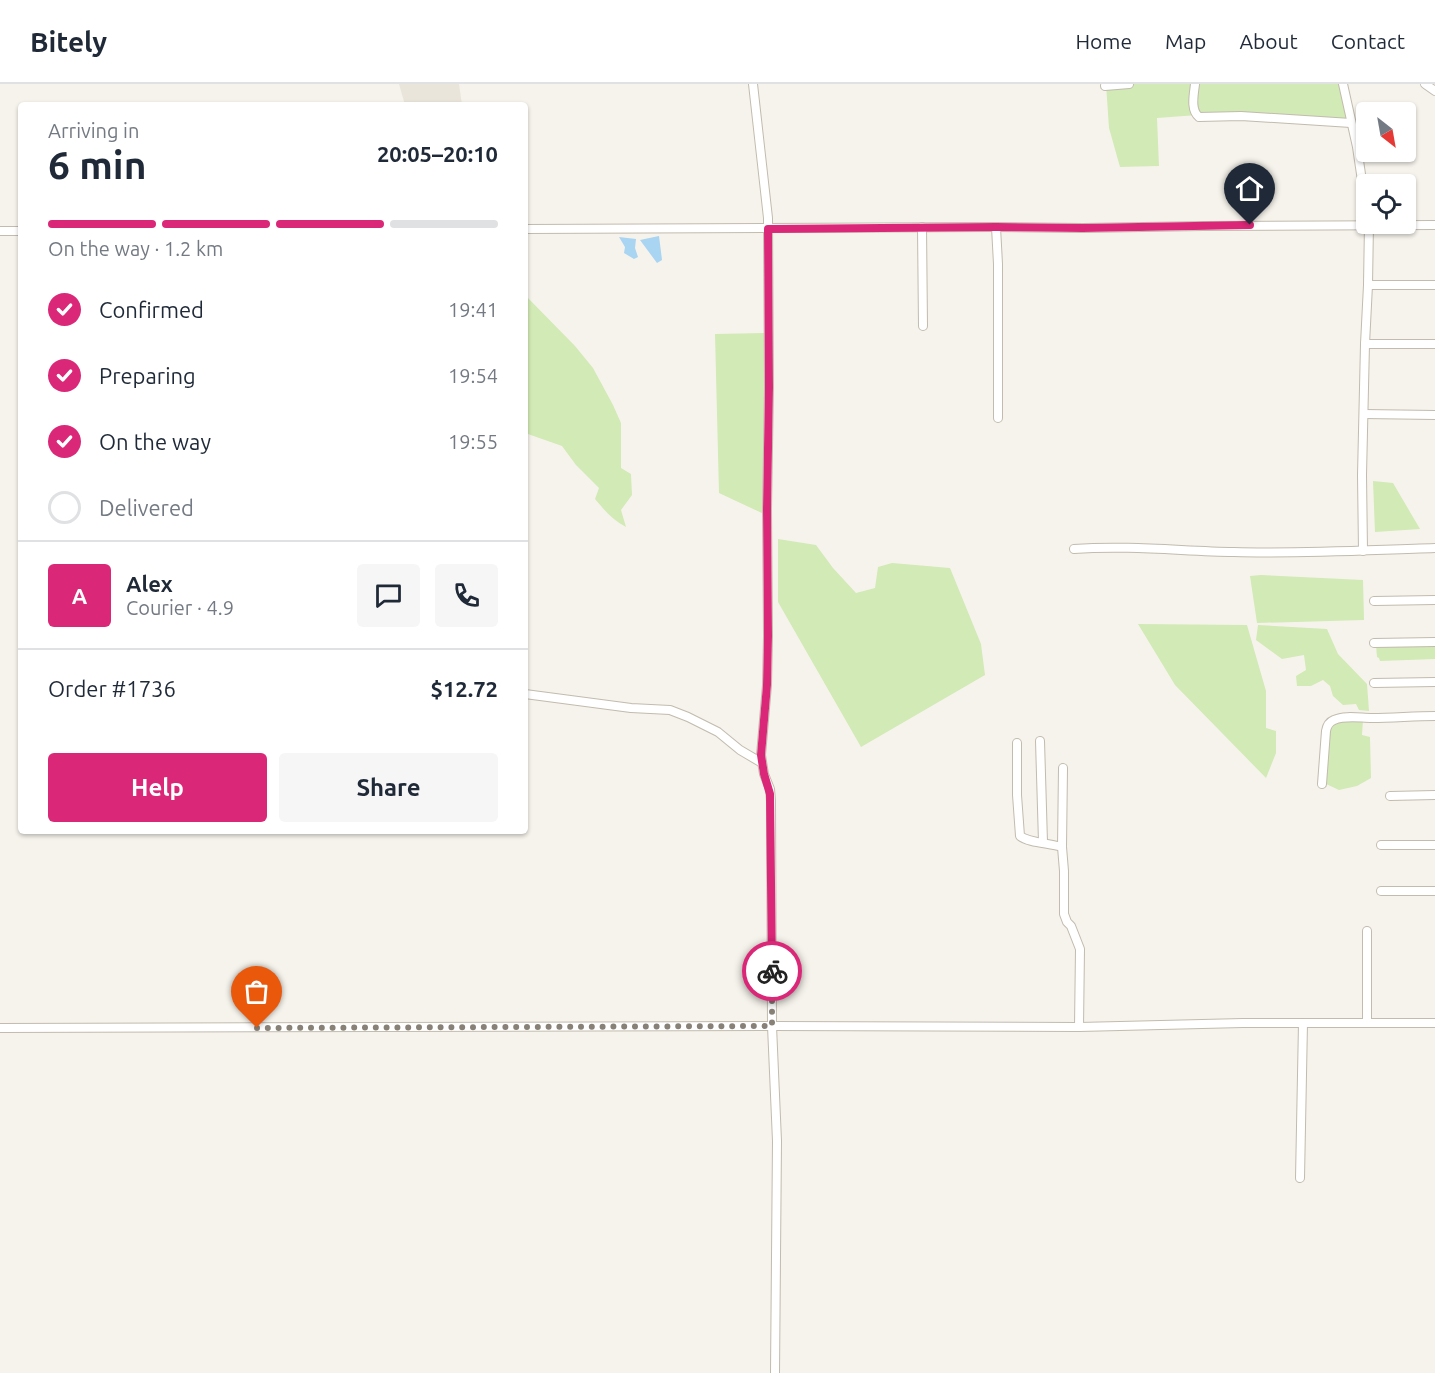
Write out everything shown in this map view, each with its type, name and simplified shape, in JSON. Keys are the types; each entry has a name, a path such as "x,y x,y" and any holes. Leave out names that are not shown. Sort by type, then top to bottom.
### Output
{"street":[{"path":"753,84 768,218 768,636 762,764 770,789 771,801 772,1026 777,1141 775,1373"},
{"path":"1105,86 1129,84"},
{"path":"1195,84 1194,108 1195,114 1199,117 1241,116 1351,123"},
{"path":"1343,84 1361,174"},
{"path":"1425,84 1435,91"},
{"path":"528,229 1083,228 1356,224"},
{"path":"1416,225 1435,225"},
{"path":"922,227 923,326"},
{"path":"996,227 998,418"},
{"path":"0,231 18,231"},
{"path":"1363,551 1362,475 1369,234"},
{"path":"1368,285 1435,285"},
{"path":"1365,344 1435,344"},
{"path":"1364,414 1435,415"},
{"path":"1074,549 1109,547 1234,552 1435,548"},
{"path":"1374,601 1435,600"},
{"path":"1374,644 1435,642"},
{"path":"1374,683 1435,682"},
{"path":"528,694 631,708 670,710 718,732 762,764"},
{"path":"1322,784 1326,731 1331,721 1346,717 1435,716"},
{"path":"1040,741 1043,842"},
{"path":"1017,743 1020,836 1027,840 1062,847"},
{"path":"1063,768 1064,914 1080,949 1079,1027"},
{"path":"1390,796 1435,795"},
{"path":"1381,845 1435,845"},
{"path":"1381,891 1435,891"},
{"path":"1367,931 1367,1023"},
{"path":"0,1028 1079,1027 1181,1023 1435,1023"},
{"path":"1300,1178 1303,1023"}],"shaded area":[{"path":"399,84 459,84 462,102 404,102"}],"green space":[{"path":"1106,84 1341,84 1346,119 1342,122 1238,112 1157,118 1159,166 1120,167 1109,128"},
{"path":"528,298 593,368 621,423 621,468 631,474 632,495 621,510 626,527 595,499 599,488 576,465 562,446 528,434"},
{"path":"767,333 766,515 719,493 715,334"},
{"path":"1373,481 1393,483 1420,529 1375,532"},
{"path":"778,539 816,545 856,593 875,588 878,567 892,563 950,568 981,644 985,675 861,747 778,602"},
{"path":"1250,576 1363,580 1364,620 1257,623"},
{"path":"1138,624 1247,625 1266,691 1266,728 1276,731 1276,753 1266,778 1175,685"},
{"path":"1258,625 1327,629 1338,654 1367,684 1369,711 1359,710 1356,704 1343,705 1333,696 1330,686 1323,680 1311,686 1297,686 1296,676 1306,670 1304,655 1282,659 1256,640"},
{"path":"1376,645 1435,645 1435,659 1380,661 1377,657"},
{"path":"1338,720 1363,720 1362,735 1370,737 1371,778 1357,786 1339,790 1324,783 1330,727"}],"water":[{"path":"659,236 662,260 657,263 640,240"},
{"path":"619,237 636,239 635,248 638,257 634,259 624,253 625,247"}],"way so far":[{"path":"257,1028 772,1026 772,971"}],"route":[{"path":"772,971 770,789 764,774 761,755 767,685 768,636 768,229 1250,225"}]}
